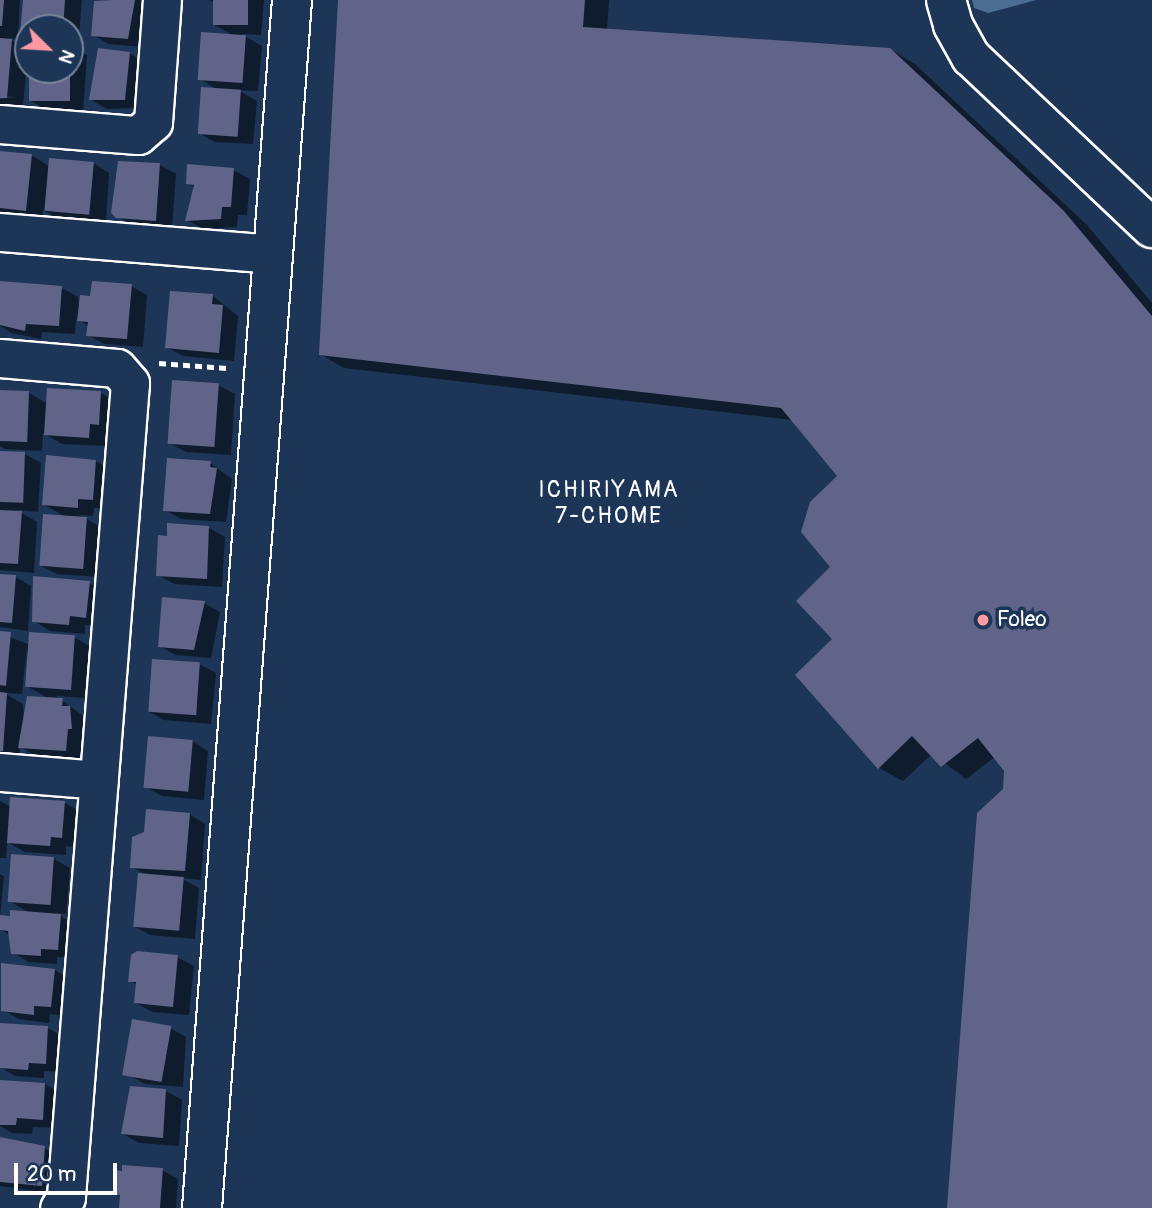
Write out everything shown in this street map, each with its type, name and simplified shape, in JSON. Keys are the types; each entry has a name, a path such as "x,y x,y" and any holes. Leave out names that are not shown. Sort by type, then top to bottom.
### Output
{"street":[{"path":"0,124 138,135 153,122 162,0"},
{"path":"202,1208 292,0"},
{"path":"946,0 953,25 971,57 1152,228"},
{"path":"0,232 271,254"},
{"path":"0,358 117,368 126,374 130,383 66,1197 59,1208"},
{"path":"0,772 99,780"}],"path":[{"path":"126,374 142,362 263,370"}],"water":[{"path":"972,0 1036,0 988,13 974,8"}],"building":[{"path":"0,0 4,0 2,26 0,26"},
{"path":"23,0 65,0 64,14 22,14"},
{"path":"135,0 128,39 91,36 94,1"},
{"path":"213,0 248,0 248,25 213,25"},
{"name":"Foleo","path":"338,0 585,0 583,27 890,48 1063,210 1152,316 1152,1208 947,1208 977,813 1003,789 1004,771 978,738 941,767 912,736 878,769 795,675 832,639 796,601 830,567 801,532 810,502 837,476 781,408 319,355"},
{"path":"201,32 246,35 243,83 198,80"},
{"path":"0,38 12,39 7,98 0,98"},
{"path":"98,48 130,52 125,100 89,100"},
{"path":"29,84 70,84 70,101 29,101"},
{"path":"201,87 241,90 238,137 198,134"},
{"path":"0,151 32,154 26,211 0,208"},
{"path":"49,158 94,162 89,215 44,211"},
{"path":"118,161 160,163 156,221 116,218 111,213"},
{"path":"187,164 234,168 231,207 222,207 221,219 185,221 194,185 186,184"},
{"path":"0,281 62,286 59,326 26,324 25,331 0,325"},
{"path":"92,281 132,284 127,339 86,336 88,322 77,321 80,295 90,296"},
{"path":"170,291 213,294 212,304 223,305 219,353 165,348"},
{"path":"172,380 219,383 214,447 168,444"},
{"path":"47,388 101,391 99,425 90,424 89,438 44,435"},
{"path":"0,390 29,391 27,442 0,441"},
{"path":"0,451 25,452 23,503 0,502"},
{"path":"46,455 96,460 93,500 78,499 78,508 42,505"},
{"path":"167,458 211,461 210,467 217,468 210,514 163,511"},
{"path":"0,510 22,511 18,564 0,563"},
{"path":"43,514 87,517 83,569 39,566"},
{"path":"167,523 209,526 207,579 156,576 158,535 167,536"},
{"path":"0,574 16,575 12,623 0,622"},
{"path":"33,576 90,581 86,618 70,616 69,625 32,622"},
{"path":"162,597 205,601 194,650 158,647"},
{"path":"0,631 11,632 6,686 0,685"},
{"path":"29,632 75,635 71,690 25,687"},
{"path":"152,659 200,662 196,715 148,712"},
{"path":"0,692 7,693 3,751 0,751"},
{"path":"27,696 63,698 62,706 70,706 72,729 68,729 66,751 18,748"},
{"path":"148,736 193,740 188,792 143,788"},
{"path":"10,797 65,801 62,838 51,837 50,846 7,843"},
{"path":"146,809 190,813 185,871 130,868 132,837 144,832"},
{"path":"11,854 54,857 51,905 8,902"},
{"path":"138,873 184,877 179,931 133,927"},
{"path":"10,910 61,914 58,950 41,949 41,956 11,954 8,931 0,930 0,915 10,916"},
{"path":"137,951 178,955 173,1007 134,1003 136,982 128,982 131,955"},
{"path":"1,963 55,969 51,1007 34,1006 34,1015 1,1011"},
{"path":"132,1019 171,1026 161,1082 122,1075"},
{"path":"0,1023 48,1026 46,1064 29,1063 28,1070 0,1068"},
{"path":"0,1080 45,1083 43,1120 17,1118 16,1125 0,1125"},
{"path":"130,1086 166,1089 163,1138 121,1134"},
{"path":"0,1137 45,1146 42,1186 0,1182"},
{"path":"122,1165 163,1168 160,1208 119,1208 120,1195 114,1195 115,1170 122,1171"}],"place":[{"name":"Foleo","path":"983,620"}],"district":[{"name":"ICHIRIYAMA 7-CHOME","path":"609,503"}]}
